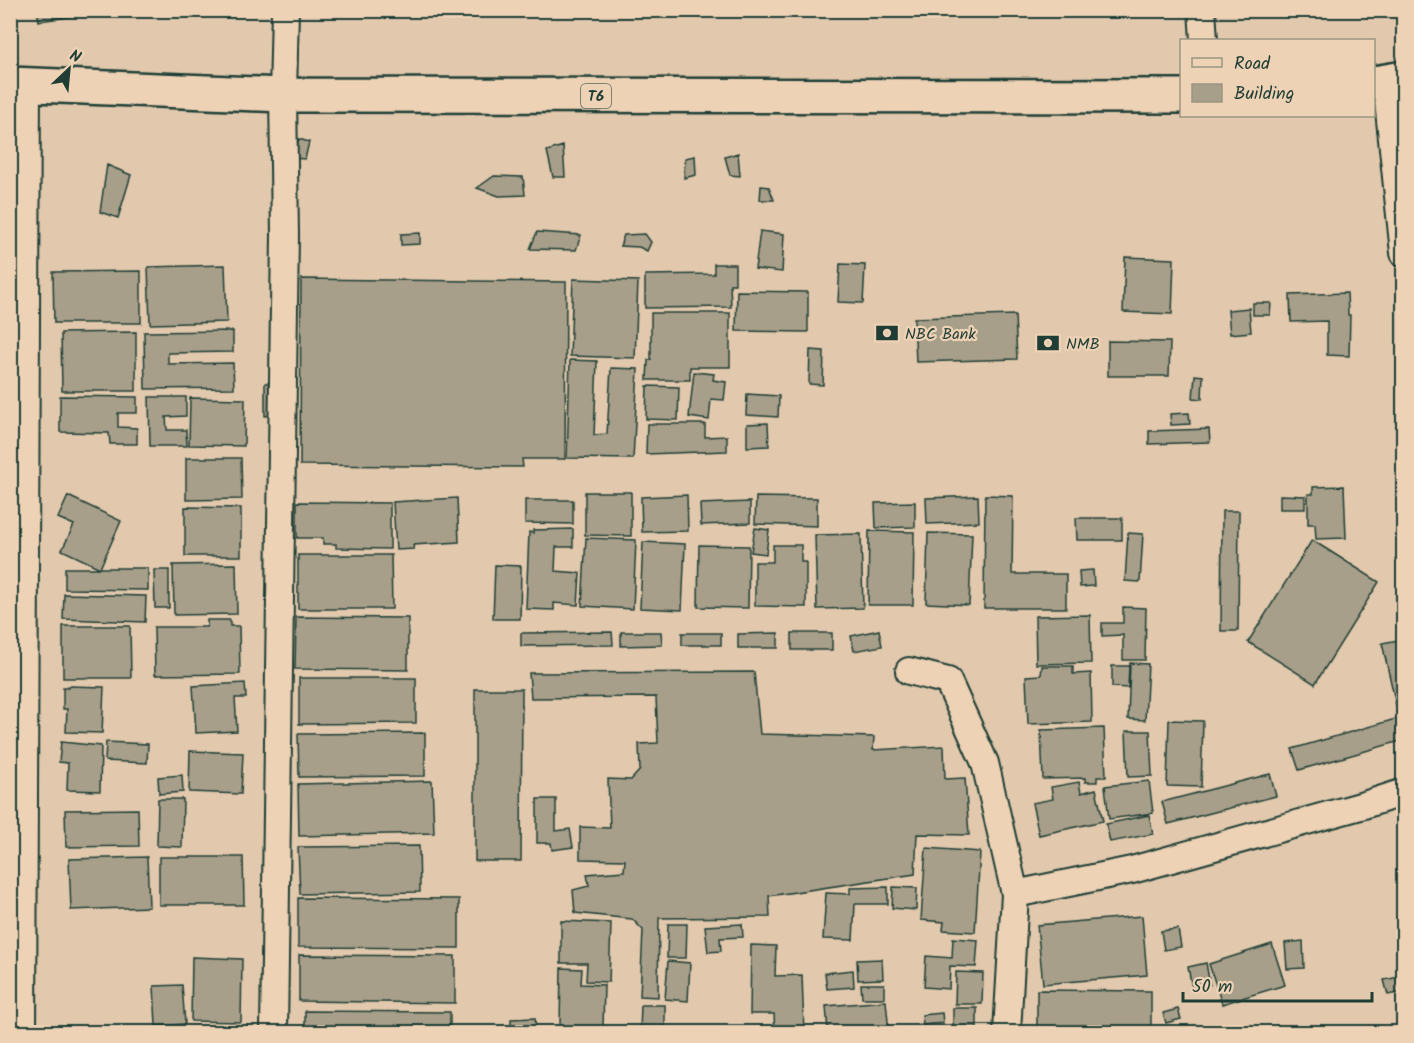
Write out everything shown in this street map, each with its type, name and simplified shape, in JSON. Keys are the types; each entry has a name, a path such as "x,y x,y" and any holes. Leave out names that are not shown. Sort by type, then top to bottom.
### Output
{"highway":[{"name":"T6","path":"19,84 283,95 1180,96"}],"street":[{"path":"274,1032 285,235 283,95 285,10"},
{"path":"1202,10 1203,39"},
{"path":"1388,81 1404,253"},
{"path":"19,84 17,473 23,1032"},
{"path":"909,671 948,681 985,763 1015,894 1007,1032"},
{"path":"1015,894 1132,870 1404,792"}],"building":[{"path":"37,10 84,10 84,15 39,21"},
{"path":"299,139 309,142 305,159 293,158"},
{"path":"563,146 565,177 553,177 547,151"},
{"path":"738,153 740,176 730,175 725,157"},
{"path":"695,156 696,175 684,178 685,158"},
{"path":"107,165 131,175 118,218 100,212"},
{"path":"494,176 523,177 525,195 499,196 477,188"},
{"path":"761,186 769,187 774,200 760,200"},
{"path":"760,231 784,234 782,272 755,269"},
{"path":"537,232 581,235 576,250 530,249"},
{"path":"420,233 420,244 401,245 401,234"},
{"path":"645,234 651,242 647,251 639,247 620,246 624,235"},
{"path":"1125,257 1174,259 1172,314 1123,312"},
{"path":"714,264 735,264 735,284 730,284 731,307 645,308 645,275 714,274"},
{"path":"840,264 865,265 863,303 838,302"},
{"path":"225,265 227,322 150,324 148,267"},
{"path":"141,271 141,323 54,323 53,272"},
{"path":"301,279 566,282 565,459 522,459 523,467 300,465"},
{"path":"573,279 638,281 635,358 570,356"},
{"path":"737,291 808,292 808,332 736,331"},
{"path":"1347,293 1348,315 1350,315 1349,356 1327,355 1327,321 1291,322 1290,295"},
{"path":"1253,303 1271,303 1270,315 1253,315"},
{"path":"1249,308 1251,332 1230,334 1228,310"},
{"path":"651,313 730,313 730,367 690,367 690,380 647,380 648,360 651,360"},
{"path":"1015,315 1017,359 916,362 914,318"},
{"path":"233,331 233,352 168,353 168,364 233,363 234,388 145,389 144,332"},
{"path":"136,332 136,391 62,391 61,333"},
{"path":"1108,341 1170,342 1169,376 1108,376"},
{"path":"810,350 824,351 823,385 809,384"},
{"path":"570,360 597,361 594,435 607,434 611,368 638,369 633,459 567,458"},
{"path":"694,372 714,374 713,380 726,382 724,400 711,399 709,420 689,417"},
{"path":"1195,375 1203,376 1202,399 1193,398"},
{"path":"265,383 277,383 277,415 265,416"},
{"path":"647,386 679,387 678,420 646,419"},
{"path":"747,394 779,396 778,417 746,415"},
{"path":"60,396 137,397 137,413 118,413 118,427 137,428 137,444 110,444 109,433 60,432"},
{"path":"149,397 186,397 186,416 166,417 167,430 186,430 187,446 150,446"},
{"path":"190,398 245,399 244,446 189,445"},
{"path":"1189,413 1190,424 1171,425 1170,414"},
{"path":"768,423 769,446 747,447 747,424"},
{"path":"647,424 705,424 705,437 727,436 727,451 646,454"},
{"path":"1209,429 1210,442 1149,444 1149,431"},
{"path":"186,458 241,458 242,499 186,500"},
{"path":"1344,486 1346,538 1316,539 1315,524 1308,524 1308,494 1313,494 1313,487"},
{"path":"585,492 631,492 631,536 585,535"},
{"path":"687,495 688,531 642,532 641,497"},
{"path":"985,495 1013,496 1012,574 1066,574 1066,608 984,608"},
{"path":"1280,495 1305,496 1305,509 1280,509"},
{"path":"68,496 121,521 100,568 62,550 74,525 58,518"},
{"path":"978,496 979,522 927,524 926,498"},
{"path":"756,497 817,498 817,526 755,524"},
{"path":"457,498 459,542 413,545 414,549 396,550 393,502"},
{"path":"525,500 573,500 573,524 525,523"},
{"path":"297,502 390,503 390,549 336,548 336,544 323,544 323,538 297,538"},
{"path":"750,502 750,523 701,525 700,504"},
{"path":"915,502 915,527 876,528 875,503"},
{"path":"185,507 241,508 241,556 185,556"},
{"path":"1222,511 1239,511 1238,631 1221,631"},
{"path":"1076,518 1122,518 1122,540 1077,540"},
{"path":"755,528 769,530 766,554 751,552"},
{"path":"573,529 573,547 556,547 555,571 580,573 578,605 554,603 554,610 526,609 529,532"},
{"path":"869,531 914,532 913,605 868,605"},
{"path":"928,533 972,534 969,605 926,603"},
{"path":"1128,533 1143,534 1140,582 1125,581"},
{"path":"861,534 863,608 817,609 815,535"},
{"path":"586,538 636,540 633,609 582,606"},
{"path":"1312,540 1379,582 1315,684 1248,642"},
{"path":"643,542 685,544 682,610 640,608"},
{"path":"699,545 749,546 748,608 698,607"},
{"path":"773,545 801,545 801,562 806,562 806,607 755,606 755,562 773,562"},
{"path":"298,555 391,555 392,609 298,609"},
{"path":"236,564 237,614 174,615 173,565"},
{"path":"495,565 521,566 520,619 493,619"},
{"path":"65,568 148,568 148,590 65,589"},
{"path":"154,570 169,570 169,608 155,608"},
{"path":"1093,570 1094,586 1080,587 1079,571"},
{"path":"64,594 146,596 145,622 63,619"},
{"path":"1123,607 1146,608 1145,660 1123,660 1123,635 1102,636 1102,623 1123,623"},
{"path":"1090,615 1091,663 1036,664 1035,616"},
{"path":"296,617 408,618 408,670 295,669"},
{"path":"207,620 230,620 230,626 239,626 240,674 155,675 154,627 207,627"},
{"path":"63,626 130,626 131,678 63,678"},
{"path":"879,630 882,646 854,651 851,636"},
{"path":"612,632 613,645 521,646 521,633"},
{"path":"621,632 661,632 662,645 621,646"},
{"path":"682,633 721,633 721,645 682,645"},
{"path":"778,633 778,648 738,648 738,634"},
{"path":"792,633 832,633 832,650 792,650"},
{"path":"1404,639 1404,740 1299,770 1292,749 1399,718 1382,643"},
{"path":"1130,663 1148,664 1145,720 1128,719"},
{"path":"1042,666 1073,666 1073,674 1091,673 1092,722 1028,724 1026,676 1041,675"},
{"path":"1112,666 1129,666 1128,688 1112,687"},
{"path":"754,672 760,734 874,737 873,750 944,746 945,779 965,778 969,835 917,834 915,874 769,896 770,917 659,918 658,997 640,996 643,930 632,919 575,913 573,890 589,886 587,874 624,871 625,860 580,859 580,827 610,828 608,779 631,780 640,770 639,744 658,743 656,697 531,698 529,673"},
{"path":"299,678 416,678 416,723 299,724"},
{"path":"245,683 246,698 235,698 237,731 196,733 193,686"},
{"path":"68,686 104,687 102,733 66,732 67,709 63,709 63,688 68,688"},
{"path":"475,689 522,689 521,861 475,861"},
{"path":"1169,720 1203,721 1201,787 1167,786"},
{"path":"1104,728 1106,777 1097,777 1097,782 1085,782 1085,778 1043,779 1041,730"},
{"path":"1126,731 1150,731 1152,776 1128,777"},
{"path":"425,733 425,776 299,777 298,734"},
{"path":"61,742 101,746 100,791 67,790 68,763 59,762"},
{"path":"106,742 148,744 147,763 105,761"},
{"path":"190,751 243,753 241,794 189,792"},
{"path":"1270,774 1276,796 1168,824 1162,802"},
{"path":"182,775 183,792 159,794 158,777"},
{"path":"432,781 434,833 299,836 298,784"},
{"path":"1149,781 1153,813 1109,819 1105,786"},
{"path":"1079,782 1081,793 1096,789 1103,821 1039,835 1032,803 1053,799 1051,787"},
{"path":"158,799 183,799 182,847 157,846"},
{"path":"537,799 556,799 556,831 570,829 573,847 552,850 551,843 537,843"},
{"path":"138,809 139,846 66,847 65,810"},
{"path":"1149,815 1153,834 1110,842 1106,824"},
{"path":"419,846 420,892 300,894 298,847"},
{"path":"926,848 980,852 975,932 943,930 944,922 921,920"},
{"path":"147,857 149,907 71,910 69,859"},
{"path":"159,857 243,857 244,905 159,905"},
{"path":"888,887 888,904 855,904 853,940 823,939 826,893 850,894 850,888"},
{"path":"893,887 917,888 916,910 892,908"},
{"path":"298,898 459,899 459,948 298,947"},
{"path":"1142,916 1147,975 1043,984 1037,925"},
{"path":"561,921 611,923 609,982 586,981 587,963 561,963"},
{"path":"668,924 687,924 686,958 667,958"},
{"path":"742,924 743,937 720,938 721,951 708,952 705,926"},
{"path":"1178,929 1181,947 1164,950 1161,931"},
{"path":"953,938 978,940 976,967 950,966 949,989 924,987 926,956 952,958"},
{"path":"1303,941 1304,968 1287,969 1285,943"},
{"path":"1272,944 1285,985 1222,1004 1209,964"},
{"path":"751,945 776,946 775,976 802,975 804,1032 775,1032 774,1014 750,1014"},
{"path":"299,955 455,956 455,1003 299,1001"},
{"path":"192,957 242,959 241,1022 191,1021"},
{"path":"882,959 883,979 858,980 857,960"},
{"path":"668,961 690,963 688,1001 665,999"},
{"path":"1206,963 1210,985 1192,988 1188,967"},
{"path":"561,968 582,969 581,984 604,985 603,1027 560,1027"},
{"path":"853,970 854,987 827,989 825,973"},
{"path":"956,972 983,973 982,1004 955,1004"},
{"path":"1404,976 1404,992 1388,995 1384,980"},
{"path":"861,984 884,984 884,998 862,998"},
{"path":"182,985 185,1024 156,1026 154,986"},
{"path":"1037,990 1151,991 1151,1032 1037,1032"},
{"path":"886,1001 889,1032 828,1032 826,1006"},
{"path":"641,1005 665,1005 665,1032 640,1032"},
{"path":"953,1008 977,1008 977,1028 953,1027"},
{"path":"1178,1009 1181,1019 1166,1023 1163,1013"},
{"path":"305,1011 450,1012 450,1032 305,1032"},
{"path":"942,1013 943,1023 923,1025 922,1015"},
{"path":"535,1018 536,1032 511,1032 511,1019"},
{"path":"964,1029 965,1032 921,1032 921,1030"}],"place":[{"name":"NBC Bank","path":"887,333"},
{"name":"NMB","path":"1048,343"}]}
